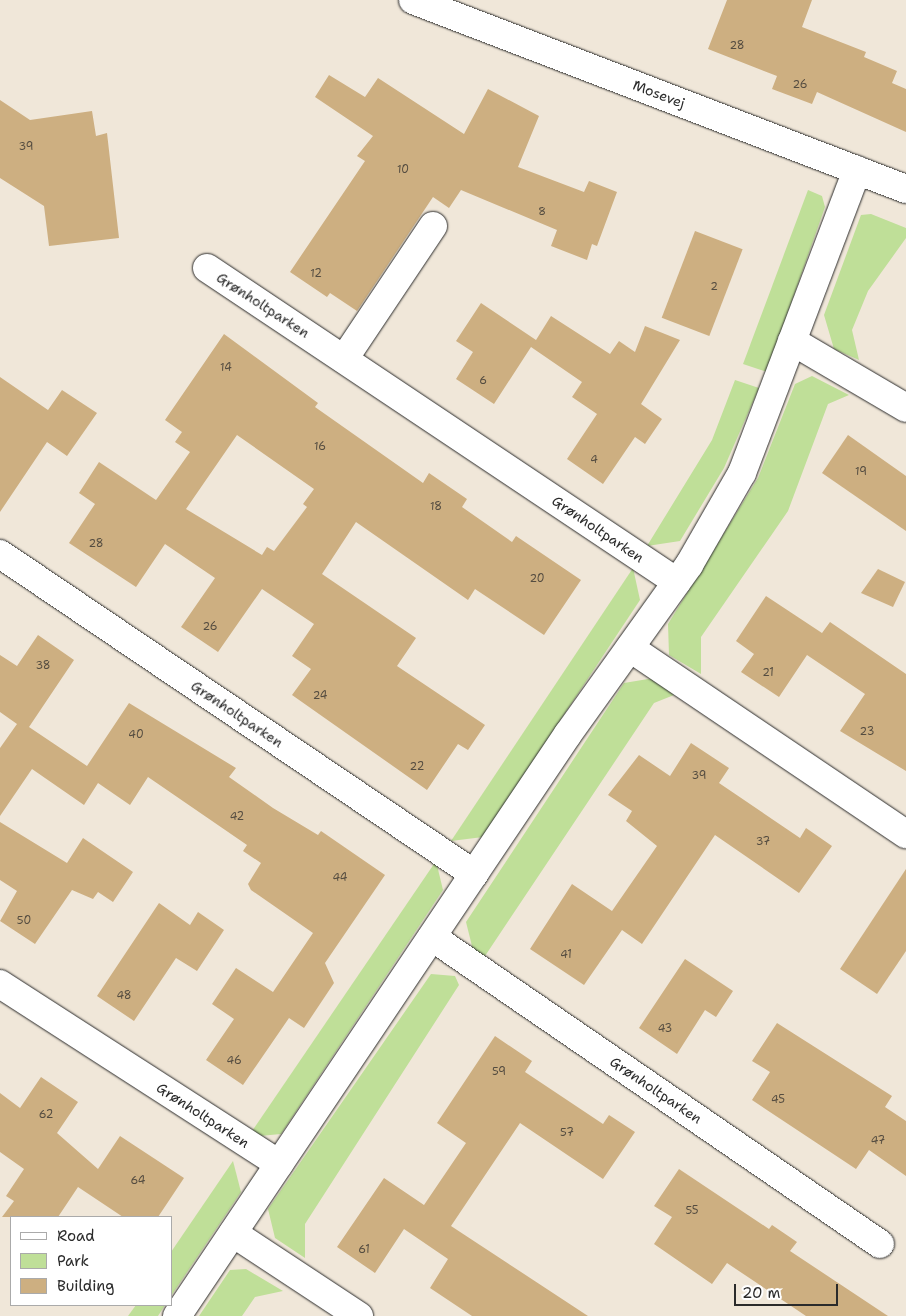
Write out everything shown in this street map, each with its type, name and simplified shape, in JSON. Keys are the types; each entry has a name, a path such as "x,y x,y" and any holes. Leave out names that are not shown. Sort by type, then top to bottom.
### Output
{"street":[{"name":"Mosevej","path":"430,3 906,189"},
{"path":"177,1316 474,874 677,582 742,473 858,170"},
{"path":"344,359 433,226"},
{"name":"Grønholtparken","path":"207,268 677,582"},
{"path":"792,341 906,408"},
{"name":"Grønholtparken","path":"0,554 474,874"},
{"path":"630,648 906,834"},
{"name":"Grønholtparken","path":"432,937 880,1244"},
{"name":"Grønholtparken","path":"0,984 279,1164"},
{"path":"233,1233 359,1316"}],"green space":[{"path":"808,190 822,196 825,207 767,372 743,364"},
{"path":"871,214 906,228 906,238 868,291 852,330 859,360 834,349 824,315 861,215"},
{"path":"812,376 849,395 828,404 788,511 701,637 701,674 669,655 668,624 758,478 795,384"},
{"path":"735,380 759,388 724,468 680,541 647,546 712,440"},
{"path":"633,568 640,600 483,837 451,841"},
{"path":"654,678 674,695 654,703 485,956 473,950 466,922 624,683"},
{"path":"436,861 443,890 281,1134 248,1137"},
{"path":"431,974 455,976 459,985 305,1224 305,1258 275,1238 268,1209"},
{"path":"233,1161 241,1192 172,1295 172,1251"},
{"path":"246,1269 283,1291 255,1297 242,1316 199,1316 230,1270"},
{"path":"135,1306 164,1306 158,1316 128,1316"}],"building":[{"path":"727,0 812,0 802,27 866,52 864,57 897,71 892,83 906,89 906,132 817,92 812,104 772,89 777,76 708,49"},
{"path":"329,75 365,97 378,78 464,134 488,89 539,116 518,167 584,192 589,181 617,192 597,246 592,244 587,260 551,246 557,230 461,190 449,208 433,197 357,311 330,293 327,297 290,272 365,161 357,156 373,136 315,97"},
{"path":"0,100 30,120 92,111 96,136 107,133 119,238 49,246 44,206 0,178"},
{"path":"695,231 743,249 709,336 662,318"},
{"path":"481,303 536,340 551,316 610,354 619,341 635,352 645,326 680,340 641,404 662,419 645,444 635,437 603,484 567,459 597,414 572,397 582,382 531,347 494,404 456,379 473,352 456,341"},
{"path":"224,334 318,403 315,407 423,483 429,473 467,499 462,507 512,542 516,536 581,580 544,635 475,589 468,600 356,522 322,574 416,638 397,666 485,725 468,750 458,744 427,790 292,695 311,669 292,656 314,624 262,589 218,652 181,627 215,578 165,544 136,587 69,543 95,504 79,493 99,462 156,500 190,452 175,442 182,432 165,420","holes":["237,435 314,489 303,504 307,507 274,551 267,547 262,555 186,509"]},
{"path":"0,377 48,410 62,390 97,413 67,456 47,442 0,512"},
{"path":"848,435 906,476 906,531 822,473"},
{"path":"878,569 905,582 893,607 861,593"},
{"path":"766,596 822,633 830,622 906,674 906,771 840,731 865,694 807,655 779,697 741,672 754,654 736,641"},
{"path":"38,635 74,660 29,727 87,766 129,703 236,768 229,777 273,808 318,835 321,831 385,875 325,963 334,983 304,1028 289,1018 243,1085 206,1060 234,1019 212,1004 236,968 273,992 313,933 251,890 248,884 261,863 243,851 247,845 148,777 130,805 98,783 84,805 32,769 0,816 0,748 17,724 0,712 0,655 17,666"},
{"path":"691,743 729,768 719,783 800,838 806,828 832,846 799,893 715,835 642,944 622,930 584,985 530,949 572,884 612,911 657,846 626,821 632,811 608,795 639,755 670,776"},
{"path":"0,822 67,863 83,838 133,872 113,902 98,892 93,899 72,890 35,944 0,921 17,891 0,880"},
{"path":"906,869 906,951 877,994 840,969"},
{"path":"159,903 190,925 198,912 224,930 197,971 176,958 134,1021 97,996"},
{"path":"685,959 733,991 716,1017 705,1010 677,1054 639,1028"},
{"path":"777,1023 892,1096 885,1107 906,1121 906,1176 869,1150 856,1169 752,1100 770,1072 752,1061"},
{"path":"495,1036 532,1061 525,1072 603,1124 609,1115 635,1132 603,1179 520,1123 451,1226 588,1316 472,1316 430,1288 448,1259 404,1229 375,1273 337,1247 384,1178 424,1205 466,1143 437,1123"},
{"path":"41,1077 78,1102 57,1133 98,1169 120,1136 184,1178 159,1216 122,1216 78,1187 59,1216 2,1217 14,1201 6,1196 24,1169 0,1152 0,1093 20,1108"},
{"path":"679,1169 769,1229 772,1225 797,1242 790,1251 888,1316 806,1316 727,1263 712,1284 654,1244 672,1217 654,1206"}]}
